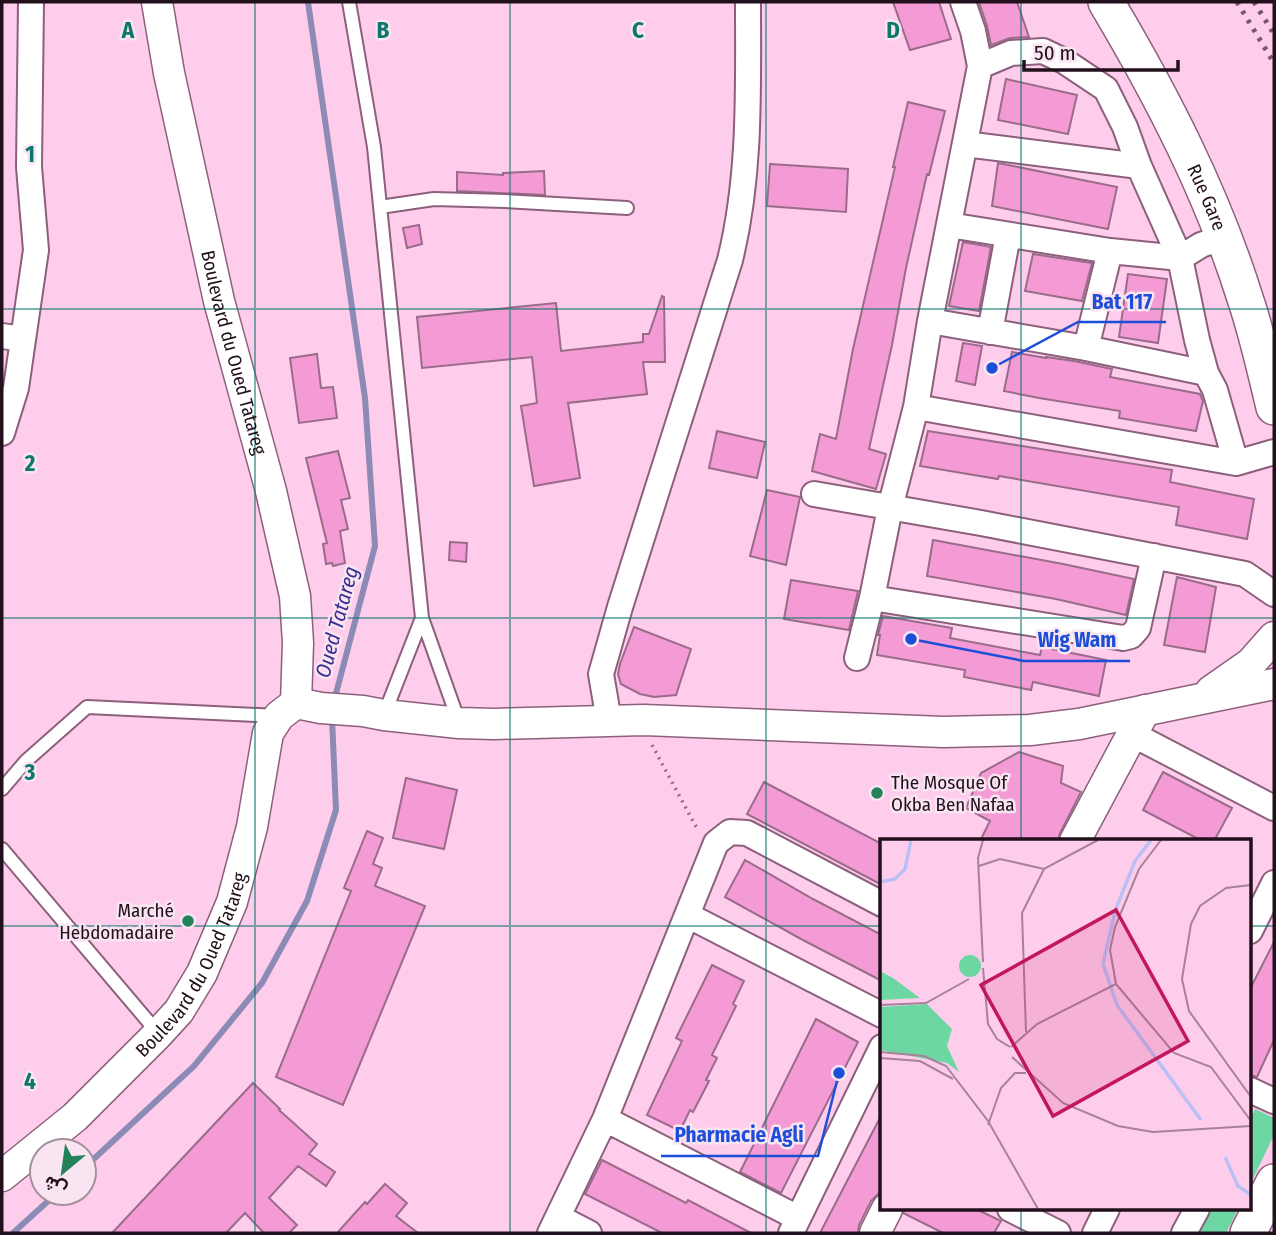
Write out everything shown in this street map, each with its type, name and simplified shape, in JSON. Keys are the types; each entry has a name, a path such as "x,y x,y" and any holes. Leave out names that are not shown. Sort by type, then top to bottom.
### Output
{"main road":[{"name":"Rue Gare","path":"1106,2 1141,60 1181,138 1223,237 1245,296 1274,407"},
{"name":"Rue Gare","path":"1125,2 1193,131 1238,230 1274,339"},
{"path":"1248,1233 1274,1182"}],"street":[{"path":"2,433 16,388 12,338 36,250 29,167 31,2"},
{"name":"Boulevard du Oued Tatareg","path":"2,1176 75,1117 158,1034 178,1010 202,972 232,902 251,827 268,733 299,709 295,596 271,491 219,302 169,73 157,2"},
{"path":"609,721 601,674 738,228 747,155 748,2"},
{"path":"856,658 916,407 930,321 980,66 963,2"},
{"path":"980,66 1011,53 1043,51 1064,61 1107,89 1180,258 1206,373 1215,390 1236,463"},
{"path":"965,144 1139,166"},
{"path":"950,225 1110,251 1180,258 1201,245 1223,237"},
{"path":"990,332 1008,235"},
{"path":"1086,348 1110,251"},
{"path":"930,321 1086,348 1206,373"},
{"path":"916,407 1236,463 1274,452"},
{"path":"814,494 1245,574 1274,594"},
{"path":"872,598 1123,638 1134,634 1138,628 1154,556"},
{"path":"1201,698 1242,670 1274,637"},
{"path":"299,709 373,713 459,723 644,720 943,732 1030,730 1079,724 1138,722 1201,698 1274,684"},
{"path":"1138,722 1274,808"},
{"path":"1076,839 1138,722"},
{"path":"589,1233 554,1225 605,1119 716,842 730,832 747,833 880,903"},
{"path":"1252,927 1274,883"},
{"path":"687,915 880,1014"},
{"path":"605,1119 794,1226 880,1051"},
{"path":"875,1233 886,1210"},
{"path":"1012,1210 1058,1233"},
{"path":"1095,1233 1106,1210"},
{"path":"1184,1233 1196,1210"}],"lane":[{"path":"349,2 374,147 422,618 459,723"},
{"path":"380,207 434,199 627,208"},
{"path":"373,713 422,618"},
{"path":"2,789 26,761 87,707 299,709"},
{"path":"2,849 158,1034"}],"path":[{"path":"653,748 695,825"}],"green space":[{"path":"1255,1109 1274,1118 1274,1135 1252,1181 1252,1116"},
{"path":"1206,1210 1238,1210 1226,1233 1194,1233"}],"building":[{"path":"893,2 939,2 951,39 910,50"},
{"path":"979,2 1017,2 1029,37 1010,38 991,45"},
{"path":"1006,79 1077,95 1068,134 998,120"},
{"path":"908,102 945,111 929,175 927,174 869,449 886,454 876,489 812,471 820,434 836,439 853,349"},
{"path":"998,163 1117,187 1108,229 992,206"},
{"path":"770,164 848,169 846,212 767,206"},
{"path":"544,171 545,195 457,191 457,172 503,175"},
{"path":"419,225 422,244 407,248 403,228"},
{"path":"963,242 991,247 979,311 949,306"},
{"path":"1033,254 1092,263 1082,301 1025,291"},
{"path":"1128,274 1167,279 1158,343 1119,337"},
{"path":"662,296 665,362 643,362 647,394 568,403 580,478 534,486 521,406 537,403 532,357 422,368 417,317 556,303 561,351 643,342 643,334 649,334"},
{"path":"963,343 982,346 975,385 956,381"},
{"path":"1012,352 1112,369 1110,377 1200,394 1203,401 1196,431 1119,418 1120,411 1004,391"},
{"path":"317,354 321,388 333,387 337,418 299,423 290,358"},
{"path":"717,431 765,442 757,478 709,468"},
{"path":"928,431 1172,470 1170,482 1254,499 1247,539 1176,525 1179,507 999,476 998,479 920,466"},
{"path":"338,451 350,498 341,500 348,529 340,531 345,563 333,566 332,563 326,564 323,544 327,543 306,458"},
{"path":"767,490 800,497 786,565 750,556"},
{"path":"933,540 1134,579 1126,615 1056,599 927,576"},
{"path":"450,542 467,543 466,562 449,560"},
{"path":"1177,577 1216,587 1205,652 1164,645"},
{"path":"791,580 858,591 849,630 784,619"},
{"path":"883,616 952,628 950,638 1040,655 1042,647 1106,660 1099,696 1033,682 1031,690 964,677 965,670 877,655"},
{"path":"634,627 691,649 676,695 654,697 640,694 621,684 618,674 620,664"},
{"path":"1019,752 1063,766 1061,783 1081,792 1058,839 981,839 990,821 966,808 981,773"},
{"path":"1163,772 1232,808 1215,839 1198,839 1143,810"},
{"path":"406,778 457,790 444,849 393,838"},
{"path":"764,782 880,843 880,884 747,814"},
{"path":"367,831 383,838 373,864 382,868 375,886 425,906 343,1105 276,1077 351,891 344,888"},
{"path":"745,860 880,934 880,980 801,939 725,897"},
{"path":"1274,942 1274,1040 1257,1077 1252,1076 1252,985"},
{"path":"712,965 744,981 733,1004 736,1006 712,1055 717,1058 706,1080 709,1081 680,1131 647,1115 682,1041 676,1038"},
{"path":"816,1019 858,1042 781,1193 740,1172"},
{"path":"253,1083 317,1144 309,1154 335,1172 326,1186 298,1166 269,1198 297,1225 289,1233 264,1233 245,1213 226,1233 112,1233"},
{"path":"880,1118 880,1192 871,1201 858,1233 820,1233"},
{"path":"602,1160 751,1233 662,1233 585,1194"},
{"path":"385,1184 407,1203 396,1216 418,1233 337,1233 365,1202 367,1204"},
{"path":"904,1210 978,1210 1001,1221 994,1233 943,1233 903,1213"}],"waterway":[{"name":"Oued Tatareg","path":"308,2 365,398 375,546 334,701"},
{"name":"Oued Tatareg","path":"98,1155 194,1066 262,983 307,901 336,810 332,718"},
{"name":"Oued Tatareg","path":"13,1233 42,1207"}],"railway":[{"path":"1237,2 1274,63"},
{"path":"1254,2 1274,34"}],"place":[{"name":"Bat 117","path":"992,368"},
{"name":"Wig Wam","path":"911,639"},
{"name":"The Mosque Of Okba Ben Nafaa","path":"877,793"},
{"name":"Marché Hebdomadaire","path":"188,921"},
{"name":"Pharmacie Agli","path":"839,1073"}]}
